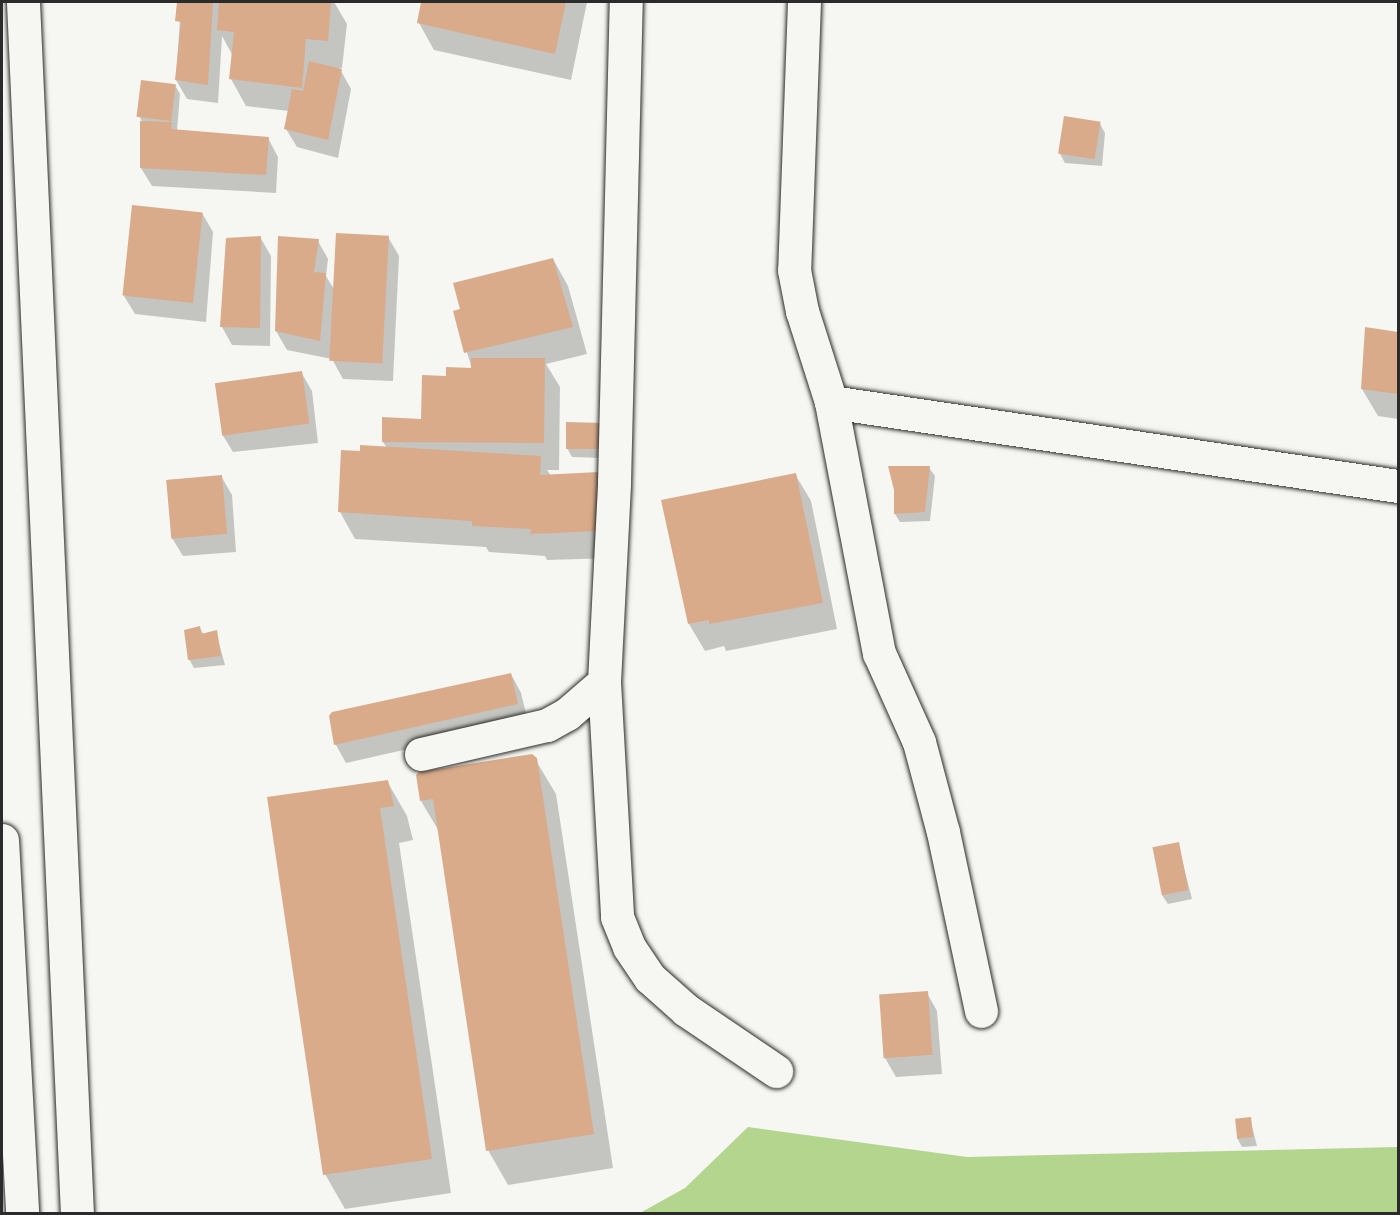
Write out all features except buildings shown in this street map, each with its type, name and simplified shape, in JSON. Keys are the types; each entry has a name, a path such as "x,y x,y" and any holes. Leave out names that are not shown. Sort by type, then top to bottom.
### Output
{"main road":[{"path":"23,2 77,1214"},
{"path":"626,2 614,483 604,682 617,917 629,947 650,978 686,1010 776,1071"},
{"path":"804,2 794,270 802,311 831,402 879,652 919,742 943,832 981,1011"},
{"path":"831,402 1398,486"},
{"path":"421,754 547,725 567,714 604,682"},
{"path":"2,840 22,1214"}],"green space":[{"path":"748,1127 967,1157 1398,1147 1398,1213 640,1213 685,1188"}]}
